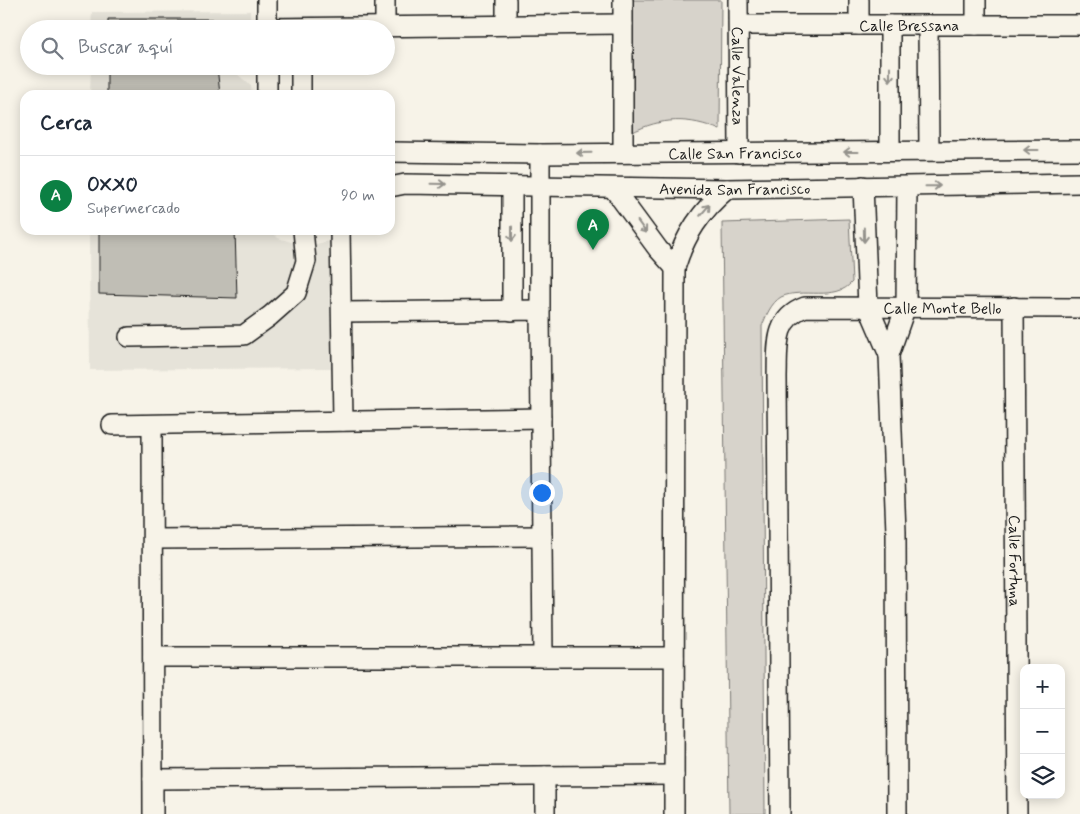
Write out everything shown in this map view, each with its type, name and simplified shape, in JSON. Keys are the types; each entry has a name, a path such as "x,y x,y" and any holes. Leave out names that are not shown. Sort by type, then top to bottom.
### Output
{"street":[{"path":"267,0 267,20"},
{"path":"385,0 385,20"},
{"path":"506,0 506,25"},
{"path":"623,0 623,153"},
{"name":"Calle Valenza","path":"738,0 738,153"},
{"path":"859,0 859,26"},
{"path":"976,0 976,25"},
{"path":"395,26 623,24"},
{"name":"Calle Bressana","path":"739,25 1080,25"},
{"path":"928,25 929,150"},
{"path":"890,26 890,152"},
{"path":"267,75 267,90"},
{"path":"301,75 301,90"},
{"name":"Calle San Francisco","path":"395,152 540,154 1080,150"},
{"path":"540,154 543,657"},
{"name":"Avenida San Francisco","path":"395,186 405,184 540,185 727,189 1080,184"},
{"path":"512,186 512,311"},
{"path":"863,186 868,306 890,355"},
{"path":"897,814 896,532 890,355 906,306 907,187"},
{"path":"613,188 658,249 675,268"},
{"path":"674,814 675,268 682,245 694,224 709,204 727,189"},
{"path":"129,336 244,335 270,316 296,293 306,261 303,235"},
{"path":"340,235 343,421"},
{"name":"Calle Monte Bello","path":"780,814 778,346 783,323 792,312 805,307 1080,308"},
{"name":"Calle Fortuna","path":"1014,307 1017,814"},
{"path":"342,312 540,310"},
{"path":"112,424 152,425 541,418"},
{"path":"152,425 153,814"},
{"path":"152,538 542,536"},
{"path":"153,657 674,657"},
{"path":"153,779 674,775"},
{"path":"545,776 545,814"}],"shaded area":[{"path":"631,0 721,0 720,130 698,123 676,121 653,124 631,133"},
{"path":"250,11 250,20 92,20 92,12"},
{"path":"91,75 238,75 251,86 251,90 90,90"},
{"path":"849,219 852,282 845,288 828,293 799,293 781,297 772,306 762,326 765,814 729,814 722,223"},
{"path":"89,235 275,235 278,238 298,244 312,245 329,241 331,368 90,370"}],"building":[{"path":"213,19 213,20 108,20"},
{"path":"107,75 218,75 219,90 107,90"},
{"path":"99,235 235,235 237,298 99,294"}],"place":[{"name":"OXXO","path":"593,250"}]}
